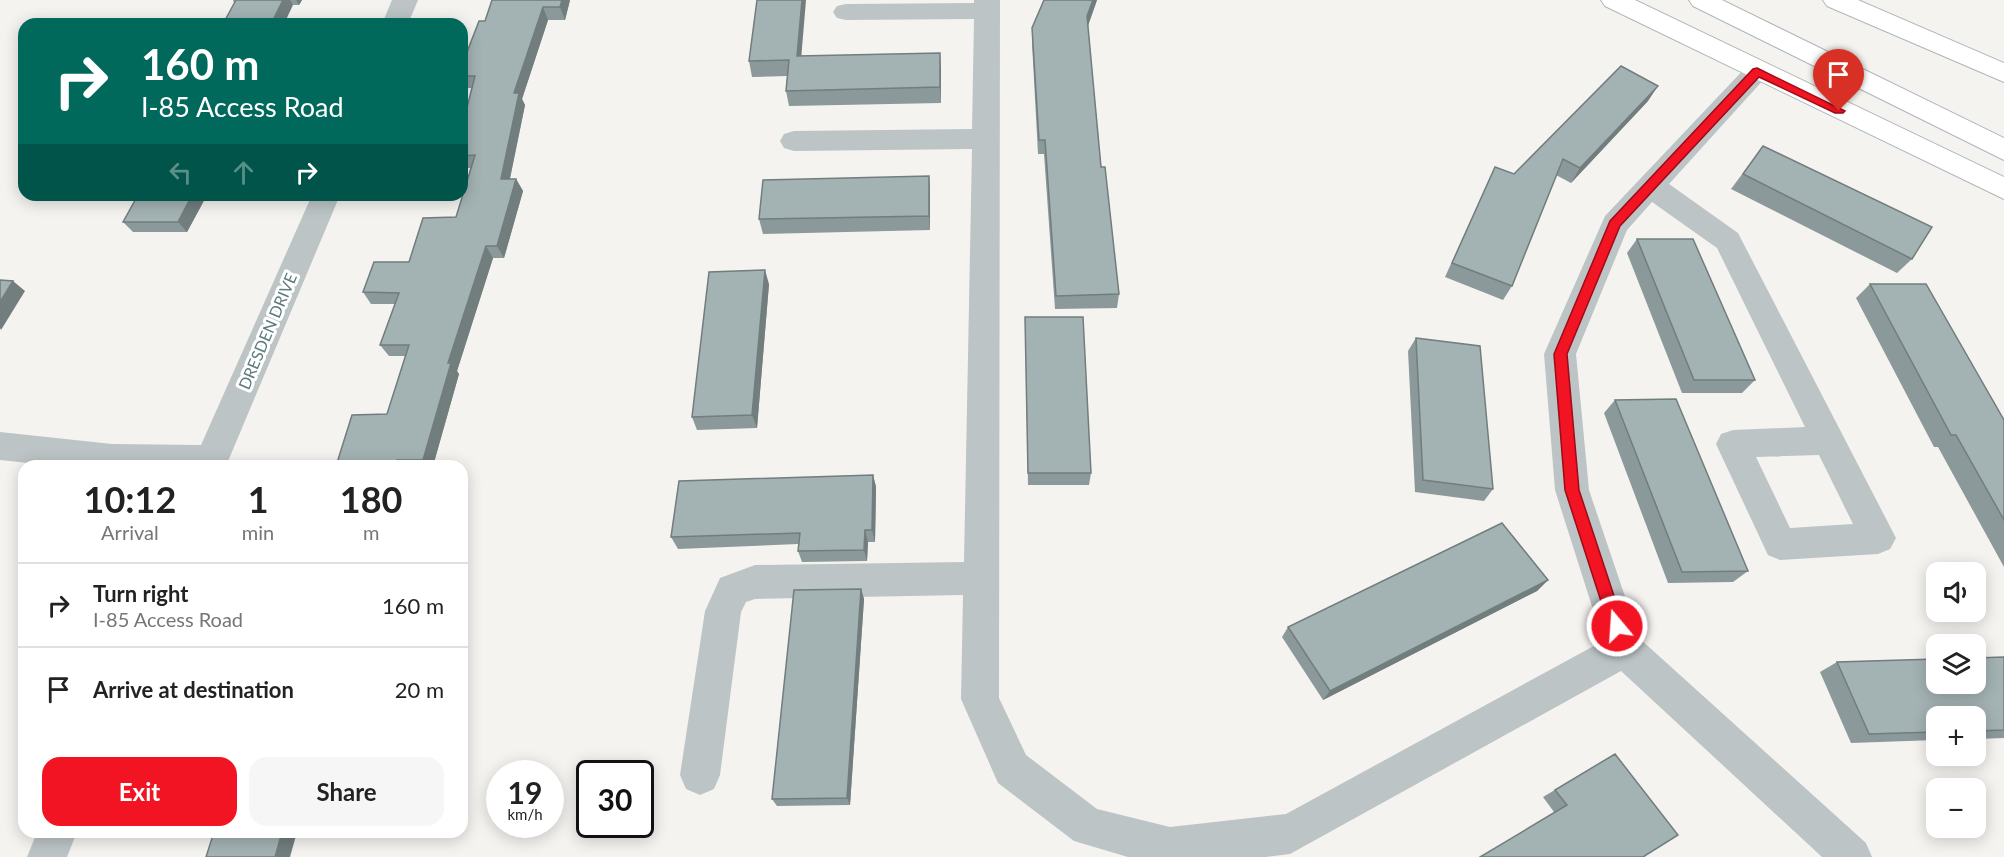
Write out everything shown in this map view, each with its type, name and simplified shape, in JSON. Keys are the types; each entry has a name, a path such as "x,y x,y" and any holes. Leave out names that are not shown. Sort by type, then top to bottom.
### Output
{"main road":[{"path":"1614,0 2004,189"},
{"path":"1702,0 2004,150"},
{"path":"1836,0 2004,73"}],"street":[{"path":"398,18 405,0"},
{"path":"846,12 986,5 980,699 1012,769 1088,827 1170,847 1290,834 1624,649"},
{"path":"1757,71 1615,224 1560,354 1572,490 1624,649 1852,857"},
{"path":"794,141 984,139"},
{"path":"1649,185 1728,241 1878,538 1780,544 1733,444 1828,440"},
{"name":"DRESDEN DRIVE","path":"211,460 323,201"},
{"path":"0,446 151,460"},
{"path":"700,775 723,610 733,590 755,582 981,578"},
{"path":"47,857 55,838"}],"building":[{"path":"236,0 283,0 274,18 226,18"},
{"path":"492,0 562,0 560,7 543,7 514,93 519,93 501,179 516,179 497,246 486,246 448,363 451,363 423,460 338,460 352,415 387,414 409,345 380,345 399,293 363,292 374,262 409,262 423,218 456,217 461,201 468,201 468,178 475,155 468,156 468,103 475,76 468,76 468,49 479,21 485,21"},
{"path":"757,0 802,0 797,56 940,53 940,87 786,91 789,60 749,61"},
{"path":"1044,0 1093,0 1087,16 1101,167 1105,167 1119,294 1056,296 1045,140 1039,140 1032,28"},
{"path":"1621,66 1658,86 1580,168 1563,159 1512,286 1452,263 1495,167 1514,174"},
{"path":"1763,146 1932,227 1912,259 1743,174"},
{"path":"929,176 929,216 759,219 763,180"},
{"path":"135,201 189,201 178,222 123,222"},
{"path":"1637,239 1693,239 1755,380 1694,380"},
{"path":"765,270 752,415 692,417 709,272"},
{"path":"0,280 13,281 0,302"},
{"path":"1870,284 1926,284 2004,420 2004,520 1956,435 1951,435"},
{"path":"1025,317 1083,317 1091,473 1028,473"},
{"path":"1416,338 1480,346 1493,489 1423,480"},
{"path":"1676,399 1748,571 1682,572 1615,400"},
{"path":"873,475 872,530 865,530 864,550 798,551 800,533 671,537 679,481"},
{"path":"1502,523 1548,580 1330,691 1288,627"},
{"path":"861,589 847,798 772,799 794,590"},
{"path":"2004,657 2004,730 1986,731 1986,706 1926,706 1926,732 1869,734 1837,662 1926,659 1926,694 1986,694 1986,658"},
{"path":"1615,754 1678,835 1643,857 1480,857 1567,805 1555,790"},
{"path":"212,838 280,838 275,857 206,857"}],"route":[{"path":"1617,626 1572,490 1560,354 1615,224 1757,71 1839,111"}]}
